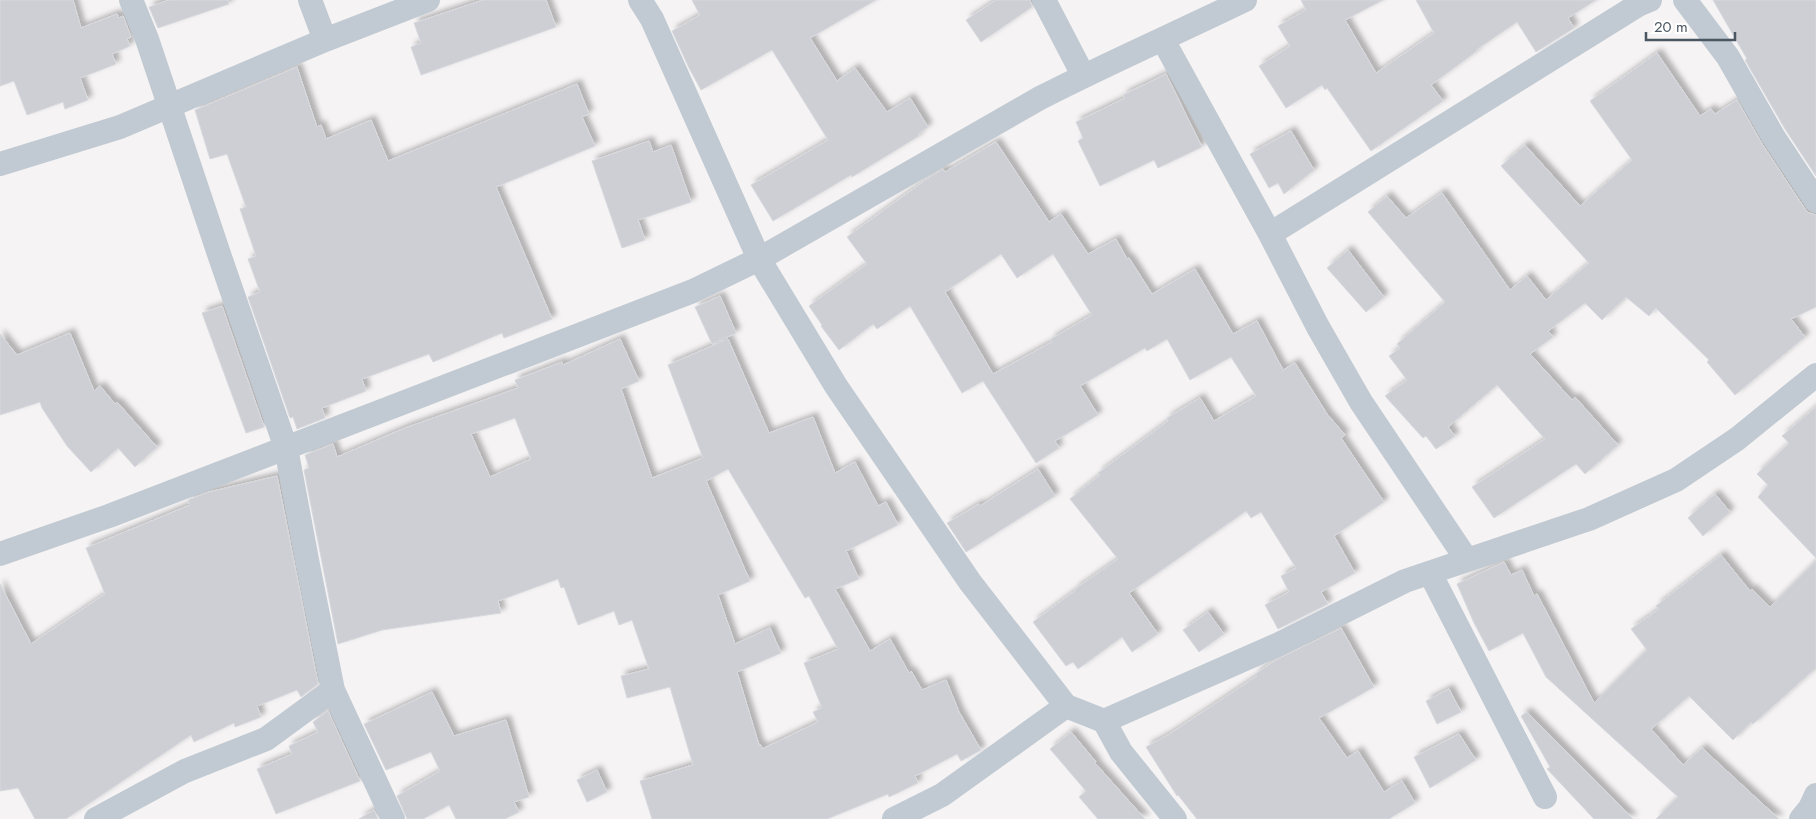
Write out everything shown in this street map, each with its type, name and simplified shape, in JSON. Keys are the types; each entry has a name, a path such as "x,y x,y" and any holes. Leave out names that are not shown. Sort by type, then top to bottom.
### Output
{"street":[{"path":"132,0 147,39 286,448 333,690 393,819"},
{"path":"310,0 325,40"},
{"path":"0,164 120,127 325,40 428,0"},
{"path":"640,0 652,19 759,259 836,386 970,582 1066,706 1104,721 1121,752 1175,819"},
{"path":"1044,0 1083,76"},
{"path":"0,554 109,516 693,291 759,259 1040,98 1246,0"},
{"path":"1270,234 1629,10 1650,0"},
{"path":"1685,0 1728,57 1773,136 1816,201"},
{"path":"1163,40 1270,234 1318,327 1361,402 1467,560"},
{"path":"1104,721 1277,646 1405,581 1589,519 1676,480 1737,438 1816,375"},
{"path":"1430,573 1545,797"},
{"path":"96,819 184,771 266,739 333,690"},
{"path":"894,819 942,795 1066,706"},
{"path":"1801,819 1810,808 1816,795"}],"building":[{"path":"0,0 73,0 81,28 117,14 119,18 123,16 131,37 127,39 130,46 112,54 116,64 80,78 88,100 65,109 63,102 27,115 14,81 0,86"},
{"path":"169,0 228,0 229,4 158,28 149,7"},
{"path":"483,0 546,0 556,27 421,75 411,47 421,43 414,23"},
{"path":"692,0 876,0 810,38 837,81 855,68 887,112 910,98 928,127 918,134 919,136 852,177 851,175 773,221 751,185 828,140 772,50 701,90 672,31 700,15"},
{"path":"996,0 1030,0 1032,7 981,42 966,20"},
{"path":"1301,0 1383,0 1345,20 1376,73 1434,33 1416,0 1596,0 1568,18 1574,28 1536,52 1517,22 1476,50 1431,85 1443,101 1371,151 1327,88 1325,90 1322,85 1286,108 1259,66 1290,46 1278,26 1306,10"},
{"path":"1713,0 1816,0 1816,176 1785,129"},
{"path":"1657,53 1700,116 1711,109 1715,114 1737,100 1762,144 1805,209 1809,213 1816,215 1816,307 1791,319 1805,337 1735,395 1707,362 1709,360 1656,308 1649,316 1626,297 1602,320 1585,303 1548,331 1553,337 1530,354 1572,400 1575,397 1618,445 1585,474 1576,464 1494,518 1472,487 1545,439 1497,385 1448,427 1455,436 1436,449 1426,436 1423,438 1385,396 1407,380 1389,356 1400,348 1397,344 1445,302 1368,212 1387,196 1406,218 1442,193 1510,290 1527,276 1546,300 1589,263 1501,166 1525,145 1580,206 1632,160 1590,101"},
{"path":"297,67 317,127 321,125 326,139 371,120 388,161 577,84 589,114 582,117 595,146 496,187 552,319 504,338 502,333 433,362 429,354 362,379 366,391 322,408 325,418 297,429 293,417 290,418 248,297 260,292 248,259 256,256 240,209 246,207 227,154 210,159 195,110"},
{"path":"1166,74 1202,147 1158,168 1154,160 1100,186 1078,141 1083,138 1076,122 1125,98 1123,95"},
{"path":"1291,131 1314,170 1284,194 1278,183 1269,188 1250,154"},
{"path":"649,141 653,152 671,145 691,202 638,220 645,240 622,248 592,161"},
{"path":"996,142 1049,222 1061,214 1088,254 1116,239 1127,259 1129,258 1152,294 1195,269 1233,334 1257,321 1283,370 1295,363 1327,414 1345,435 1341,438 1384,502 1334,536 1355,573 1321,592 1328,604 1278,629 1265,605 1289,592 1281,576 1296,568 1261,512 1251,518 1246,511 1129,593 1158,634 1132,652 1122,637 1078,669 1073,662 1066,666 1033,622 1075,589 1118,559 1070,499 1100,475 1098,473 1168,421 1167,418 1200,398 1214,421 1256,396 1231,357 1190,380 1167,339 1147,351 1145,348 1080,386 1098,415 1055,441 1059,448 1036,463 983,381 962,393 910,306 877,329 873,324 839,350 809,306 867,264 847,237 927,179 943,169 945,172","holes":["1001,254 1017,278 1053,254 1092,315 1051,339 1052,342 993,374 945,292"]},
{"path":"1348,250 1384,297 1366,312 1327,268"},
{"path":"720,296 736,333 712,344 695,307"},
{"path":"222,306 264,427 246,433 202,313"},
{"path":"70,333 94,391 100,386 157,447 135,467 118,448 91,472 67,446 40,402 0,415 0,334 17,355"},
{"path":"620,339 639,381 621,389 652,478 703,458 668,365 728,339 769,433 813,417 835,473 855,462 878,506 886,502 898,525 846,551 859,579 835,589 870,651 890,639 909,673 911,671 922,690 946,680 959,712 981,750 961,761 957,754 915,776 918,783 889,797 888,794 827,819 652,819 640,781 693,765 670,687 627,698 621,676 649,669 632,620 619,625 614,611 578,625 564,587 561,588 558,579 498,601 501,613 382,630 338,644 304,470 309,468 305,455 333,444 337,457 405,428 518,388 515,380 562,362 563,365","holes":["515,418 531,459 490,477 471,434","728,469 805,598 809,596 838,649 804,663 822,708 813,712 818,722 762,749 761,745 759,745 737,672 781,653 770,628 735,644 718,595 750,581 706,481"]},
{"path":"1816,407 1816,558 1758,497 1768,485 1757,474 1789,443 1782,436"},
{"path":"1038,469 1055,496 966,552 947,523 979,504 980,506"},
{"path":"277,476 318,684 301,697 297,690 257,706 261,717 235,727 234,723 194,742 191,735 66,819 35,819 18,788 0,791 0,584 31,644 105,594 86,548 190,505 188,500 209,492"},
{"path":"1715,494 1730,512 1703,536 1688,518"},
{"path":"1721,555 1750,591 1752,589 1770,607 1816,561 1816,668 1753,724 1751,722 1733,740 1689,696 1651,729 1683,765 1702,748 1779,819 1656,819 1678,797 1546,677 1523,633 1489,651 1457,584 1504,562 1511,575 1522,570 1534,596 1537,594 1594,703 1647,650 1631,629 1659,609 1656,606"},
{"path":"1208,612 1224,634 1199,652 1183,630"},
{"path":"1341,628 1374,687 1319,718 1347,758 1358,751 1384,792 1402,781 1415,803 1389,819 1197,819 1177,796 1146,747 1168,735 1257,676 1255,674 1276,660"},
{"path":"1449,689 1461,712 1437,724 1426,701"},
{"path":"432,692 454,736 506,720 529,797 514,802 519,812 505,819 456,819 449,805 423,819 407,819 397,796 440,771 431,752 386,770 364,724"},
{"path":"328,711 360,781 276,814 257,769 292,754 289,746 318,732 313,722"},
{"path":"1527,712 1633,819 1594,819 1547,769 1550,767 1521,716"},
{"path":"1071,732 1095,763 1145,819 1098,819 1079,797 1086,791 1050,749"},
{"path":"1459,734 1476,760 1430,788 1414,757"},
{"path":"597,770 607,792 587,802 577,780"},
{"path":"374,810 378,819 359,819"}]}
